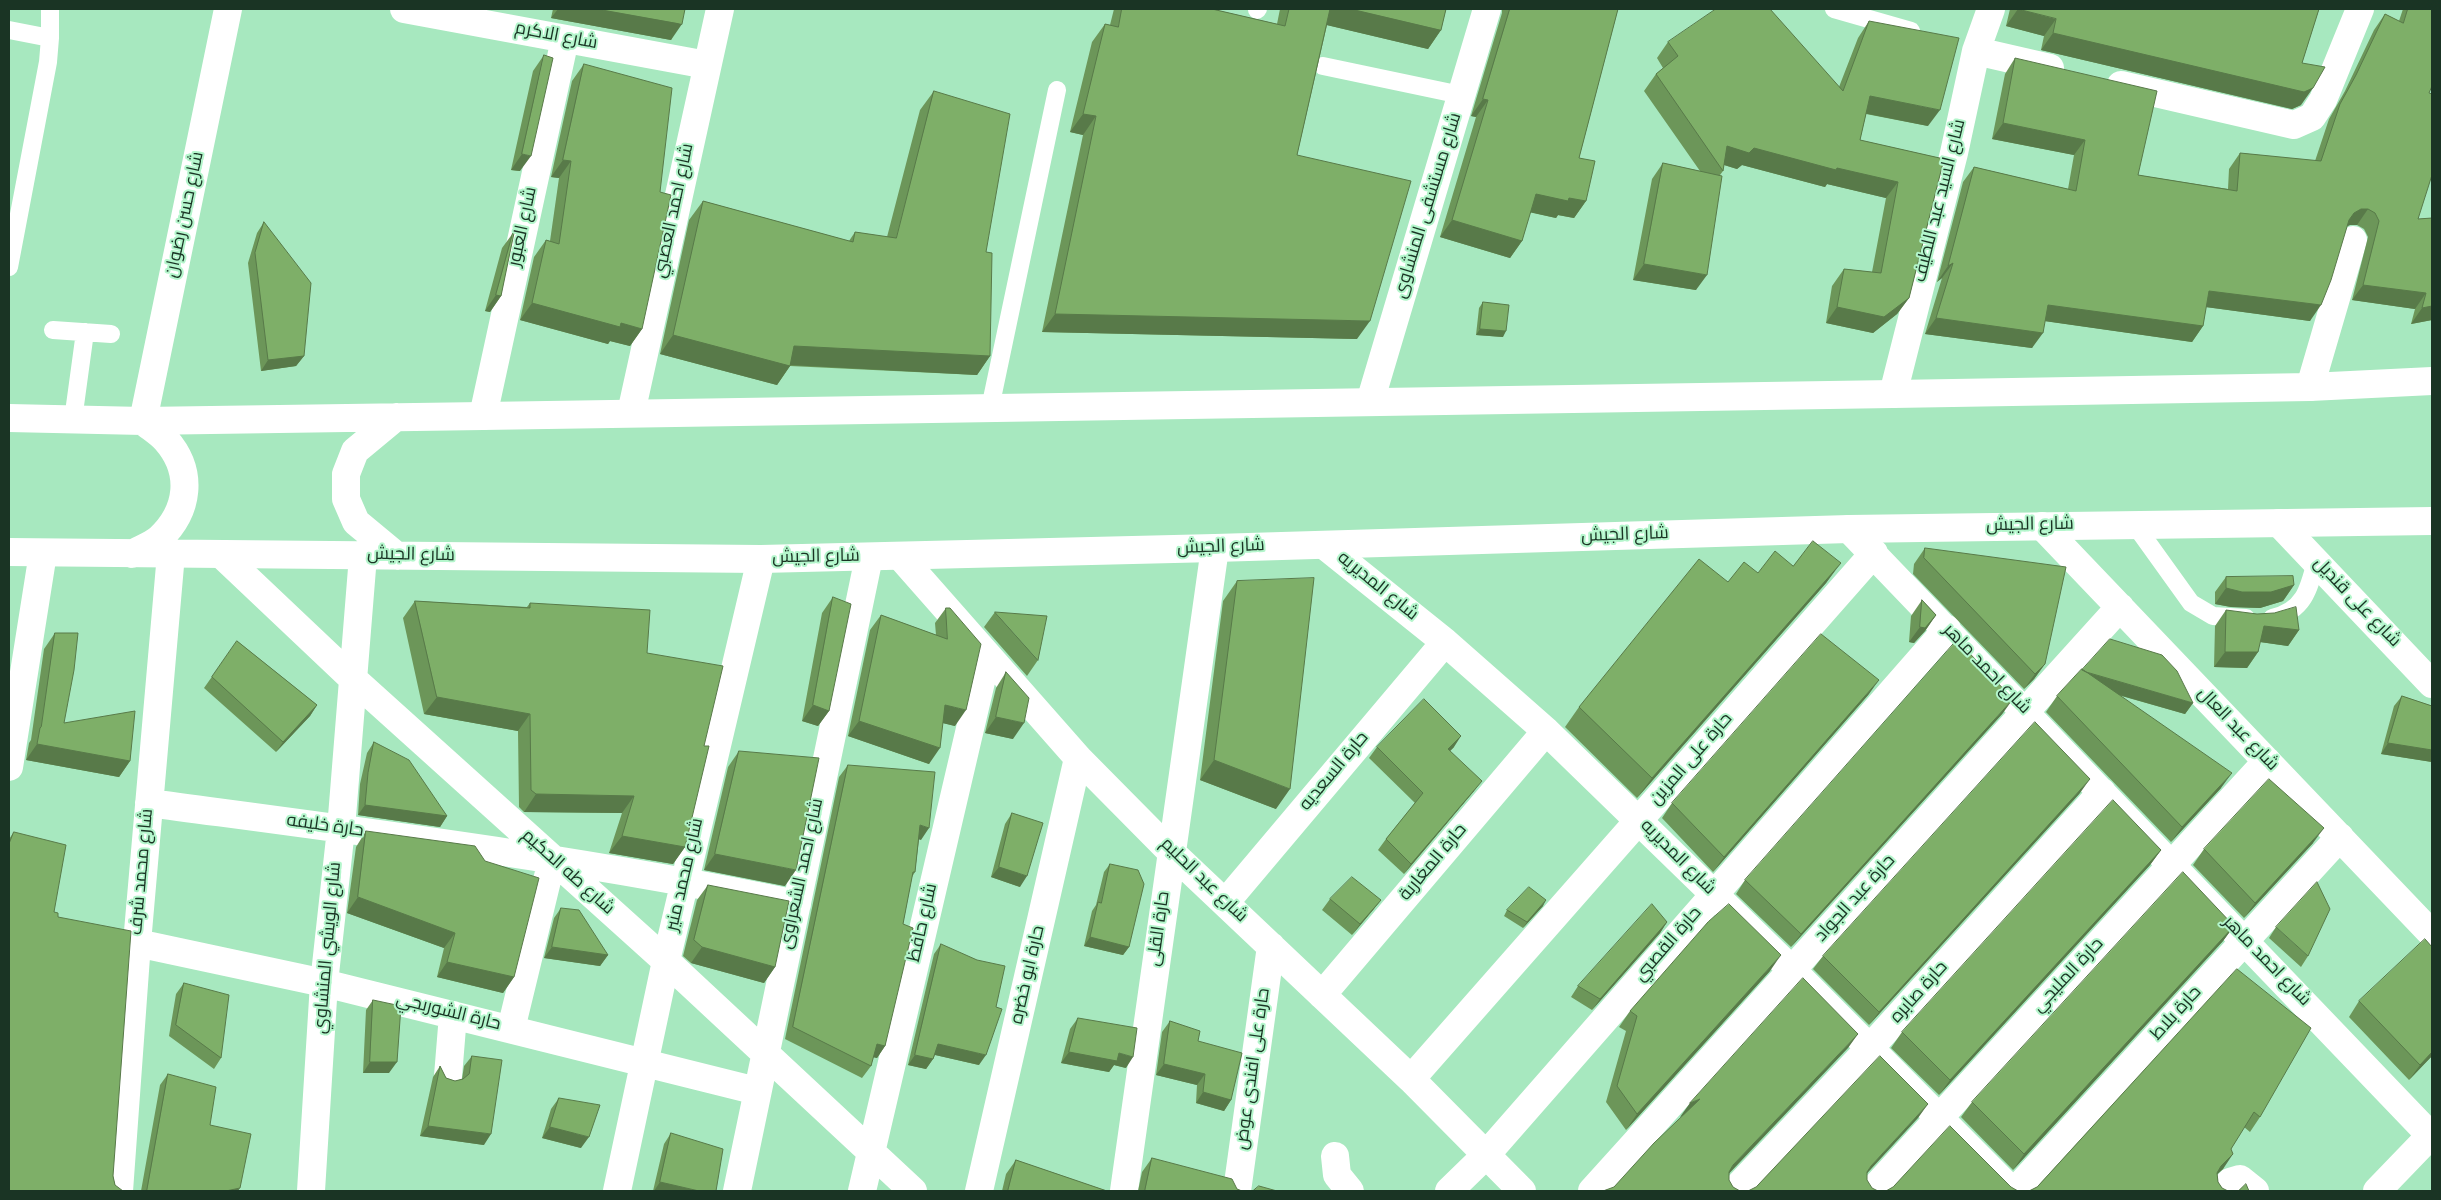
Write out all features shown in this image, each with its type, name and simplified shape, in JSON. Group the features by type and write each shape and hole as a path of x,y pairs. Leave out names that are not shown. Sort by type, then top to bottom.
{"street":[{"name":"شارع حسن رضوان","path":"143,420 228,9"},
{"name":"شارع الاكرم","path":"404,9 707,65"},
{"name":"شارع احمد العصبي","path":"631,414 720,9"},
{"name":"شارع مستشفى المنشاوى","path":"1370,402 1487,9"},
{"name":"شارع السيد عبد اللطيف","path":"1893,394 1954,153 1966,48 1991,9"},
{"path":"1966,48 2294,125 2312,117 2323,100 2360,9"},
{"name":"شارع العبور","path":"483,416 565,39"},
{"path":"2310,387 2353,240"},
{"path":"9,418 143,420 631,414 2310,387 2432,381"},
{"path":"396,417 355,451 346,474 346,498 356,522 397,556"},
{"path":"132,554 158,540 177,519 185,492 182,464 166,440 143,420"},
{"name":"شارع الجيش","path":"9,552 761,559 1324,545 1850,529 2432,521"},
{"name":"شارع على قنديل","path":"2279,523 2432,684"},
{"name":"شارع عبد العال","path":"2042,526 2340,837 2430,928"},
{"name":"شارع احمد ماهر","path":"1850,529 2245,939 2431,1136"},
{"name":"شارع المديريه","path":"1324,545 1445,642 1546,731 1792,970 2014,1191"},
{"name":"حارة القلى","path":"1124,1191 1215,548"},
{"path":"9,767 43,553"},
{"name":"حارة على المزين","path":"1411,1079 1874,553"},
{"name":"شارع محمد شرف","path":"119,1191 137,943 170,554"},
{"name":"شارع طه الحكيم","path":"221,554 352,678 666,961 913,1191"},
{"name":"شارع الويشي المنشاوي","path":"311,1191 324,983 341,829 363,556"},
{"name":"شارع عبد الحليم","path":"900,556 1078,758 1171,852 1411,1079 1485,1156 1522,1191"},
{"name":"شارع احمد الشعراوى","path":"737,1191 869,557"},
{"name":"شارع محمد منير","path":"616,1191 666,961 761,559"},
{"name":"حارة عبد الجواد","path":"1592,1191 2120,607"},
{"name":"حارة القصبي","path":"1449,1191 1485,1156 1946,629"},
{"name":"حارة السعديه","path":"1225,903 1445,642"},
{"name":"شارع حافظ","path":"862,1191 987,656"},
{"name":"حارة المغاربة","path":"1322,995 1546,731"},
{"name":"حارة ابو خضره","path":"979,1191 1078,758"},
{"name":"حارة المليجي","path":"1872,1191 2267,761"},
{"name":"حارة صابره","path":"1734,1191 1869,1048 2102,792"},
{"name":"حارة خليفه","path":"149,803 341,829 685,880 797,904"},
{"name":"حارة بلاط","path":"2014,1191 2340,837"},
{"path":"510,1029 552,860"},
{"name":"حارة الشوربجي","path":"137,943 324,983 757,1091"},
{"name":"حارة على افندى عوض","path":"1237,1191 1271,946"},
{"path":"448,1076 453,1015"},
{"path":"2377,1191 2431,1136"},
{"path":"1335,1156 1337,1175 1350,1191"},
{"path":"2226,1187 2240,1179 2255,1191"}],"lane":[{"path":"9,268 50,38 50,9"},
{"path":"1834,9 1928,37"},
{"path":"9,30 50,38"},
{"path":"1323,66 1462,96"},
{"path":"990,408 1057,90"},
{"path":"53,330 111,334"},
{"path":"73,420 85,332"},
{"path":"2135,525 2183,594 2200,610 2213,616 2273,618 2288,612 2300,602 2309,590 2316,561"}],"building":[{"path":"597,9 685,9 682,24"},
{"path":"1122,9 1212,9 1285,26 1289,9 1330,9 1297,155 1411,181 1370,321 1055,314 1096,116 1083,114 1105,24 1118,27"},
{"path":"1351,9 1446,9 1441,30"},
{"path":"1510,9 1618,9 1579,158 1595,161 1586,201 1569,198 1568,201 1536,194 1522,241 1452,220 1488,100 1483,99"},
{"path":"1716,9 1770,9 1843,91 1869,21 1959,38 1940,110 1870,96 1860,140 1944,159 1909,298 1884,317 1837,307 1844,269 1881,273 1898,182 1837,168 1836,170 1754,148 1749,153 1727,146 1723,171 1656,74 1678,56 1668,42"},
{"path":"2018,9 2319,9 2302,63 2325,67 2313,88 2304,92 2053,33 2056,19"},
{"path":"2408,9 2432,9 2432,86 2429,93 2432,94 2432,175 2418,219 2432,218 2432,306 2422,308 2426,293 2363,285 2379,221 2375,213 2368,209 2361,209 2354,213 2349,220 2331,280 2321,305 2209,291 2203,326 2048,305 2043,333 1936,318 1953,263 1948,266 1974,167 2076,191 2085,140 2003,123 2015,58 2157,91 2138,175 2237,191 2240,153 2321,161 2340,104 2385,14 2403,23"},
{"path":"544,55 553,58 531,156 522,154"},
{"path":"584,64 672,88 660,192 671,195 642,329 621,323 620,327 532,303 546,240 559,244 571,161 563,160"},
{"path":"934,91 1010,114 986,252 992,253 990,356 794,346 790,366 673,335 703,201 853,242 855,232 896,238"},
{"path":"1663,163 1722,176 1707,275 1644,264"},
{"path":"264,222 311,283 304,356 268,360 255,253"},
{"path":"513,233 501,296 496,295"},
{"path":"1483,302 1509,305 1506,331 1480,329"},
{"path":"1813,541 1841,563 1652,778 1579,707 1699,559 1728,582 1744,562 1758,573 1775,551 1793,566"},
{"path":"1925,548 2066,567 2045,664 2035,674 1924,558"},
{"path":"2293,576 2294,585 2271,592 2242,592 2226,588 2226,577"},
{"path":"1314,578 1290,789 1214,760 1237,581"},
{"path":"833,597 851,604 829,711 813,705"},
{"path":"1922,600 1936,615 1925,628 1920,627"},
{"path":"415,601 530,608 530,603 650,610 647,653 723,666 704,746 709,746 685,847 622,836 634,796 536,794 531,790 530,714 437,697"},
{"path":"2296,607 2299,630 2264,626 2258,652 2225,652 2226,610 2257,614 2274,613"},
{"path":"946,608 950,608 981,644 966,710 945,705 940,748 859,721 881,615 947,639"},
{"path":"995,612 1047,616 1038,660"},
{"path":"55,633 78,633 74,670 64,723 135,711 130,761 37,744"},
{"path":"1821,634 1879,680 1724,857 1672,803"},
{"path":"2110,639 2162,655 2177,671 2193,703 2082,670"},
{"path":"1957,640 2013,699 1801,934 1745,880"},
{"path":"237,641 317,705 283,742 212,677"},
{"path":"2082,669 2232,773 2182,827 2057,696"},
{"path":"1006,672 1029,698 1024,723 996,717"},
{"path":"2402,696 2432,706 2432,750 2388,743"},
{"path":"1424,699 1461,736 1448,749 1482,781 1411,864 1386,839 1423,793 1377,747"},
{"path":"2035,722 2090,779 1879,1012 1823,956"},
{"path":"374,742 409,760 447,816 365,805 368,773"},
{"path":"739,751 819,758 796,870 715,854"},
{"path":"848,765 935,772 929,828 920,825 915,872 913,872 903,924 913,928 885,1046 877,1044 871,1066 793,1027"},
{"path":"2269,779 2324,828 2255,903 2204,849"},
{"path":"2113,800 2161,850 1950,1080 1902,1032"},
{"path":"1012,813 1043,823 1027,876 999,867"},
{"path":"366,831 475,846 485,861 539,878 514,977 447,962 455,933 358,897"},
{"path":"14,832 66,845 54,912 58,913 58,917 131,931 113,1176 115,1185 123,1191 9,1191 9,844"},
{"path":"1110,864 1138,870 1144,884 1129,947 1090,937 1098,902 1101,903"},
{"path":"2183,872 2234,926 2024,1154 1972,1102"},
{"path":"1352,877 1381,900 1360,924 1330,899"},
{"path":"2317,882 2330,909 2308,956 2276,927"},
{"path":"708,885 789,901 775,967 702,947 694,940"},
{"path":"1529,887 1546,900 1527,922 1507,910"},
{"path":"1652,904 1667,922 1600,999 1578,986"},
{"path":"1729,904 1781,955 1637,1114 1617,1086 1637,1016 1630,1011 1708,922"},
{"path":"561,908 579,910 608,955 552,947"},
{"path":"2425,939 2432,947 2432,1052 2420,1065 2359,1001"},
{"path":"941,944 977,960 1005,966 996,1007 1002,1009 986,1055 938,1044 933,1059 915,1055"},
{"path":"2237,969 2311,1028 2260,1117 2254,1112 2231,1149 2233,1154 2217,1173 2218,1182 2222,1188 2228,1191 2029,1191 2037,1187"},
{"path":"1803,978 1858,1034 1733,1165 1729,1172 1729,1180 1733,1187 1740,1191 1603,1191 1614,1187 1654,1143 1700,1099 1690,1103"},
{"path":"184,983 229,995 221,1058 176,1025"},
{"path":"373,1000 401,1006 397,1062 370,1062"},
{"path":"1078,1018 1137,1028 1133,1057 1119,1053 1117,1061 1069,1052"},
{"path":"1170,1021 1200,1031 1198,1041 1242,1053 1231,1100 1203,1092 1205,1074 1164,1064"},
{"path":"472,1056 502,1060 491,1134 428,1126 440,1066 446,1078 455,1081 463,1079 469,1074"},
{"path":"1880,1056 1928,1104 1867,1172 1867,1180 1872,1188 1878,1191 1748,1191 1756,1187"},
{"path":"168,1074 216,1087 210,1125 251,1134 240,1188 226,1191 147,1191"},
{"path":"559,1098 600,1105 589,1137 550,1127"},
{"path":"1950,1126 2011,1187 2018,1191 1886,1191 1893,1187"},
{"path":"671,1133 723,1149 716,1191 699,1191 660,1182"},
{"path":"1152,1158 1232,1179 1237,1189 1242,1191 1145,1191"},
{"path":"1016,1160 1107,1191 1008,1191"},
{"path":"2246,1184 2249,1191 2238,1191"},
{"path":"1259,1186 1277,1191 1253,1191"}]}
